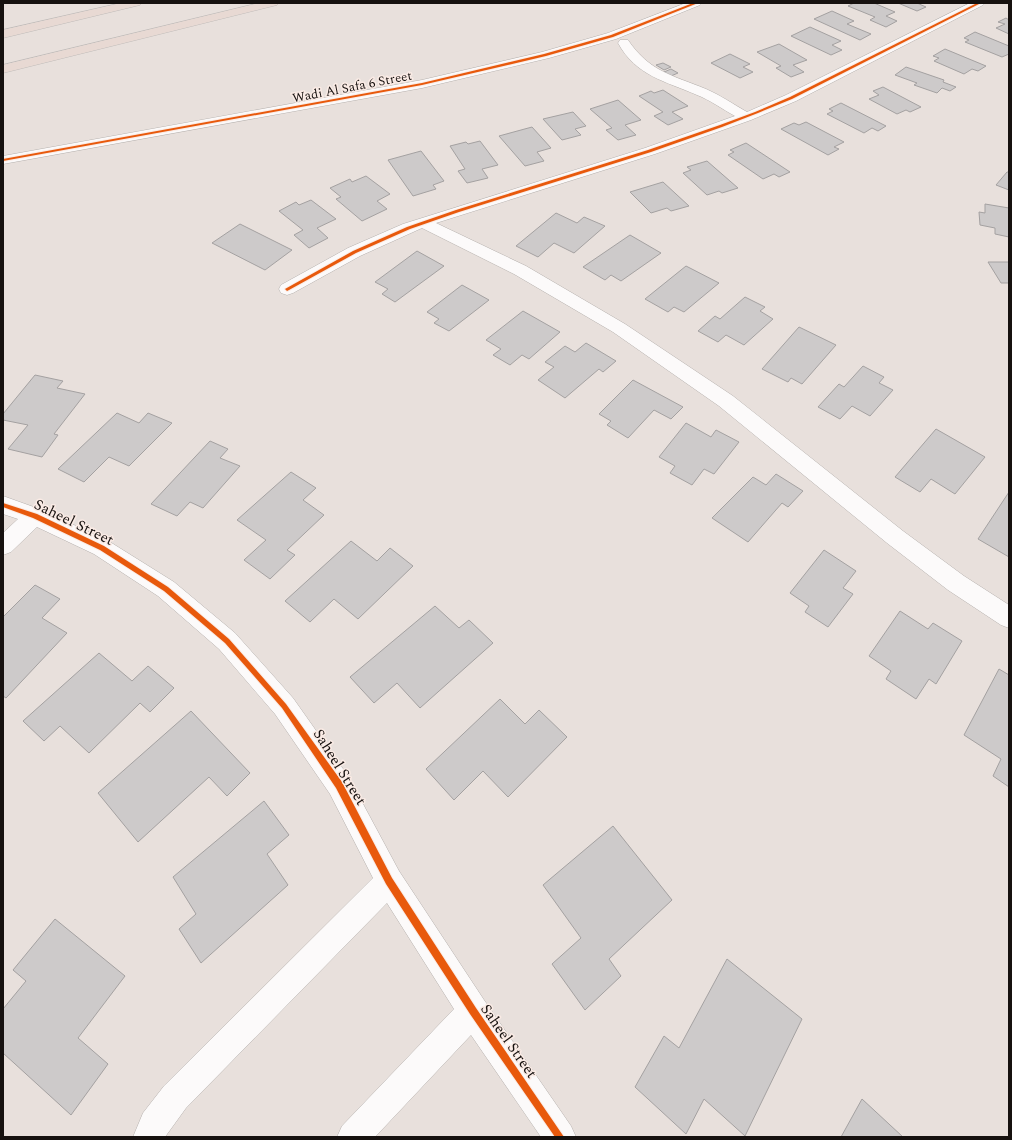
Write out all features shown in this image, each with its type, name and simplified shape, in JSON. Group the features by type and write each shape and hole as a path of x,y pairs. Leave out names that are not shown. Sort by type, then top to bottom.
{"highway":[{"path":"3,34 136,3"},
{"path":"3,69 273,3"}],"street":[{"name":"Wadi Al Safa 6 Street","path":"3,160 422,84 545,55 612,36 696,3"},
{"path":"287,289 378,240 459,211 702,133 746,117 791,98 979,3"},
{"path":"612,36 643,54 646,68 671,81 702,92 746,117"},
{"path":"671,81 684,74 702,92"},
{"path":"424,224 520,270 619,328 726,400 895,537 956,583 1009,618"},
{"name":"Saheel Street","path":"3,505 35,516 102,548 159,585 227,641 284,706 339,785 389,881 473,1011 560,1137"},
{"path":"3,546 35,516"},
{"path":"149,1137 154,1124 175,1097 389,881"},
{"path":"353,1137 473,1011"}],"building":[{"path":"854,3 874,3 895,12 886,16 897,21 886,27 870,20 875,17 848,6"},
{"path":"898,3 917,3 926,7 917,11"},
{"path":"832,11 854,21 847,24 871,34 860,40 814,19"},
{"path":"1006,18 1009,20 1009,34 996,28 1005,24 998,22"},
{"path":"810,27 841,41 832,45 842,50 831,55 791,36"},
{"path":"975,32 1009,46 1009,54 1002,57 965,42 969,40 964,38"},
{"path":"779,44 807,60 793,65 804,72 791,77 776,68 781,66 757,52"},
{"path":"945,49 986,66 978,71 972,69 964,74 934,61 939,58 933,56"},
{"path":"730,54 750,64 743,67 753,72 740,78 711,63"},
{"path":"663,63 671,67 664,70 656,65"},
{"path":"906,67 944,80 943,82 956,87 950,91 942,88 937,93 914,85 917,83 895,75"},
{"path":"671,69 678,73 671,76 664,72"},
{"path":"883,87 921,107 910,112 906,110 897,114 869,99 879,95 873,91"},
{"path":"663,90 688,106 672,112 683,119 668,125 654,116 663,112 639,96 651,91 654,93"},
{"path":"618,100 641,120 625,125 636,135 618,140 606,130 612,128 590,109"},
{"path":"841,103 886,126 878,131 872,128 864,133 827,114 833,111 829,109"},
{"path":"573,112 586,126 575,129 581,135 562,140 543,119"},
{"path":"806,122 844,142 834,147 839,149 828,155 781,129 794,123 799,125"},
{"path":"532,127 551,148 537,152 544,161 525,166 499,136"},
{"path":"480,141 498,165 482,169 488,178 467,183 458,171 465,169 450,146 466,142 468,144"},
{"path":"746,143 790,172 779,177 774,174 763,179 728,155 734,152 730,150"},
{"path":"421,151 444,181 433,185 436,189 413,196 388,160"},
{"path":"707,161 738,188 722,193 719,191 707,195 683,173 691,170 687,167"},
{"path":"1007,172 1009,172 1009,190 996,185"},
{"path":"366,176 390,194 377,201 387,209 362,221 336,199 341,197 330,188 350,179 352,182"},
{"path":"663,182 689,206 671,211 667,208 651,213 630,192"},
{"path":"311,200 336,219 317,228 328,238 309,248 294,235 303,230 279,211 296,202 299,205"},
{"path":"985,204 1009,208 1009,237 995,234 995,228 980,225 979,212 985,213"},
{"path":"556,213 577,223 584,217 605,226 574,253 554,243 538,257 516,246"},
{"path":"240,224 292,250 265,270 212,243"},
{"path":"630,235 661,253 621,281 611,275 605,280 583,267"},
{"path":"417,251 444,266 395,302 382,294 388,289 375,282"},
{"path":"988,262 1009,262 1009,283 1001,283"},
{"path":"686,266 719,283 684,312 674,307 668,312 645,299"},
{"path":"462,285 489,300 449,331 434,323 439,319 427,312"},
{"path":"745,297 765,307 760,311 773,319 744,345 726,335 718,342 698,331 715,316 720,319"},
{"path":"523,311 560,332 529,359 522,355 510,365 493,355 501,349 486,340"},
{"path":"799,327 836,345 802,384 791,378 788,382 762,369"},
{"path":"586,343 616,361 603,372 599,369 565,398 538,380 554,367 545,362 565,346 575,352"},
{"path":"863,366 884,377 879,383 893,390 870,416 852,406 840,419 818,407 839,384 844,387"},
{"path":"35,375 63,381 57,388 85,394 54,434 58,435 42,457 8,449 28,425 3,420 3,414"},
{"path":"633,380 683,407 671,419 654,410 628,438 607,425 611,421 599,414"},
{"path":"117,413 139,423 148,413 172,423 129,466 109,457 84,482 58,469"},
{"path":"686,423 711,437 716,430 739,442 714,474 704,469 692,485 670,473 675,466 659,457"},
{"path":"936,429 985,457 955,494 931,479 920,492 895,477"},
{"path":"210,441 228,449 220,458 240,466 203,508 190,502 177,516 151,504"},
{"path":"291,472 316,488 303,500 324,515 287,550 295,555 270,579 244,560 266,540 237,520"},
{"path":"776,474 803,491 788,507 782,503 748,542 712,518 753,477 766,485"},
{"path":"1009,492 1009,557 978,539"},
{"path":"351,541 377,561 390,548 413,566 358,619 334,599 310,622 285,601"},
{"path":"824,550 856,571 843,588 853,594 828,627 805,612 809,606 790,593"},
{"path":"35,585 60,599 42,618 67,633 6,698 3,696 3,617"},
{"path":"435,606 459,628 469,620 493,643 420,708 397,683 374,703 350,677"},
{"path":"900,611 928,629 933,623 962,641 936,684 929,679 916,699 886,679 891,671 869,656"},
{"path":"99,653 132,681 148,666 174,688 150,712 140,703 89,753 60,726 44,741 23,721"},
{"path":"999,669 1009,675 1009,787 993,776 1001,759 964,735"},
{"path":"500,699 525,724 539,710 567,737 508,797 483,771 454,800 426,769"},
{"path":"191,711 250,773 227,796 209,777 138,842 98,793"},
{"path":"264,801 289,835 267,854 288,885 201,963 179,929 196,914 173,877"},
{"path":"613,826 672,900 609,959 621,976 585,1010 552,964 581,938 543,885"},
{"path":"55,919 125,976 78,1038 108,1064 71,1115 3,1053 3,1009 26,981 13,970"},
{"path":"727,959 802,1019 745,1136 704,1099 686,1134 635,1087 664,1036 679,1048"},
{"path":"862,1099 903,1137 841,1137"}],"cycle path":[{"path":"3,160 422,84 545,55 612,36 696,3"},
{"path":"287,289 354,252 408,228 457,211 650,151 756,113 791,98 979,3"},
{"path":"3,505 35,516 102,548 166,589 227,641 284,706 339,785 389,881 473,1011 560,1137"}]}
